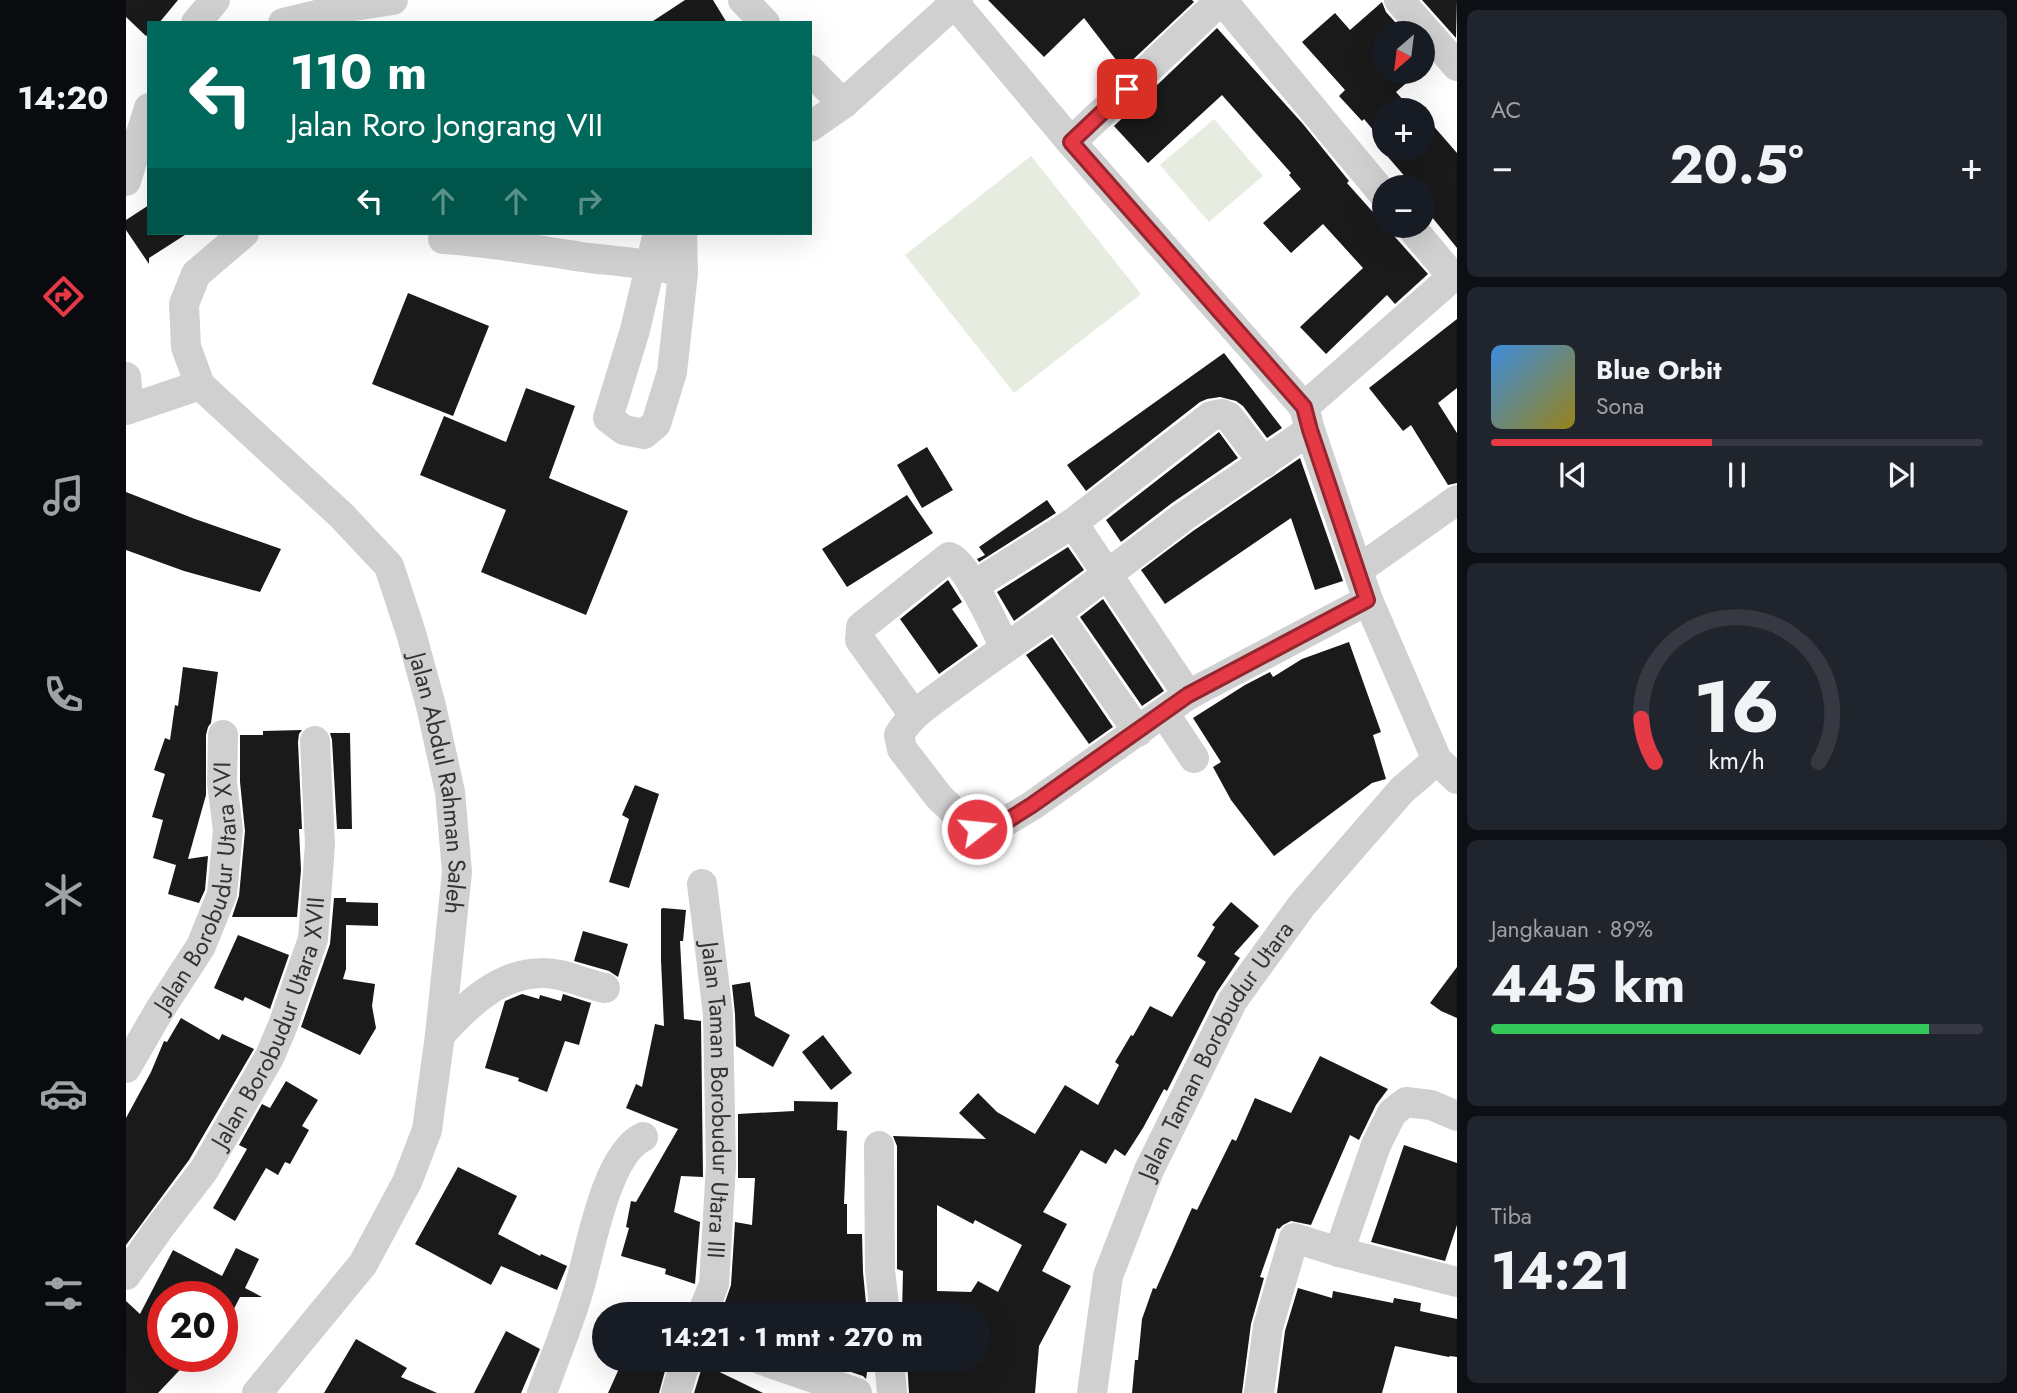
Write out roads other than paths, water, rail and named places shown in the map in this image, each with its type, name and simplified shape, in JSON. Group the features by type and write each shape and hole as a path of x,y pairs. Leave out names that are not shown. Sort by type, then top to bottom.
{"street":[{"path":"198,21 215,0"},
{"path":"222,0 226,21"},
{"path":"291,21 393,0"},
{"path":"743,0 763,21"},
{"path":"1071,142 1222,0 1372,181"},
{"path":"1399,0 1457,66"},
{"path":"812,126 843,104 955,1 1307,419 1367,600 1447,769"},
{"path":"812,72 843,104"},
{"path":"126,181 147,114"},
{"name":"Jalan Abdul Rahman Saleh","path":"242,235 196,274 184,304 186,347 200,385 341,515 389,566 431,706 450,792 457,872 427,1130 407,1182 363,1264 257,1393"},
{"path":"657,235 635,330 608,418 624,430 644,433 656,424 672,372 683,273 682,235"},
{"path":"1367,600 1188,695 1032,805 988,830 977,829 963,820 939,797 902,748 899,735 914,715 1109,575 1183,517 1264,463 1455,275 1421,238"},
{"path":"443,239 482,241 650,264 683,273"},
{"path":"126,377 127,409 200,385"},
{"path":"973,586 1073,523 1211,416 1222,414 1229,417 1264,463"},
{"path":"1358,570 1457,500"},
{"path":"1073,523 1188,695"},
{"path":"914,715 860,640 861,627 948,556 956,559 973,586 1005,648"},
{"path":"1056,613 1138,732"},
{"path":"1164,713 1194,758"},
{"name":"Jalan Borobudur Utara XVI","path":"126,1068 201,946 222,894 228,830 222,783 222,736"},
{"name":"Jalan Borobudur Utara XVII","path":"126,1275 159,1227 204,1170 270,1056 283,1025 313,939 320,844 315,740"},
{"name":"Jalan Taman Borobudur Utara","path":"1092,1393 1108,1276 1149,1170 1233,1000 1302,905 1402,790 1447,769"},
{"name":"Jalan Taman Borobudur Utara III","path":"702,884 718,1014 721,1165 714,1284 707,1302"},
{"path":"440,1035 478,996 510,979 541,973 605,988"},
{"path":"1339,1252 1376,1145 1392,1113 1406,1102 1431,1105 1457,1116"},
{"path":"542,1393 578,1293 603,1197 629,1148 643,1137"},
{"path":"879,1146 880,1270 884,1302"},
{"path":"1259,1393 1268,1327 1294,1238 1457,1282"},
{"path":"676,1393 682,1372"},
{"path":"789,1372 823,1387 857,1393"},
{"path":"890,1372 892,1393"}]}
